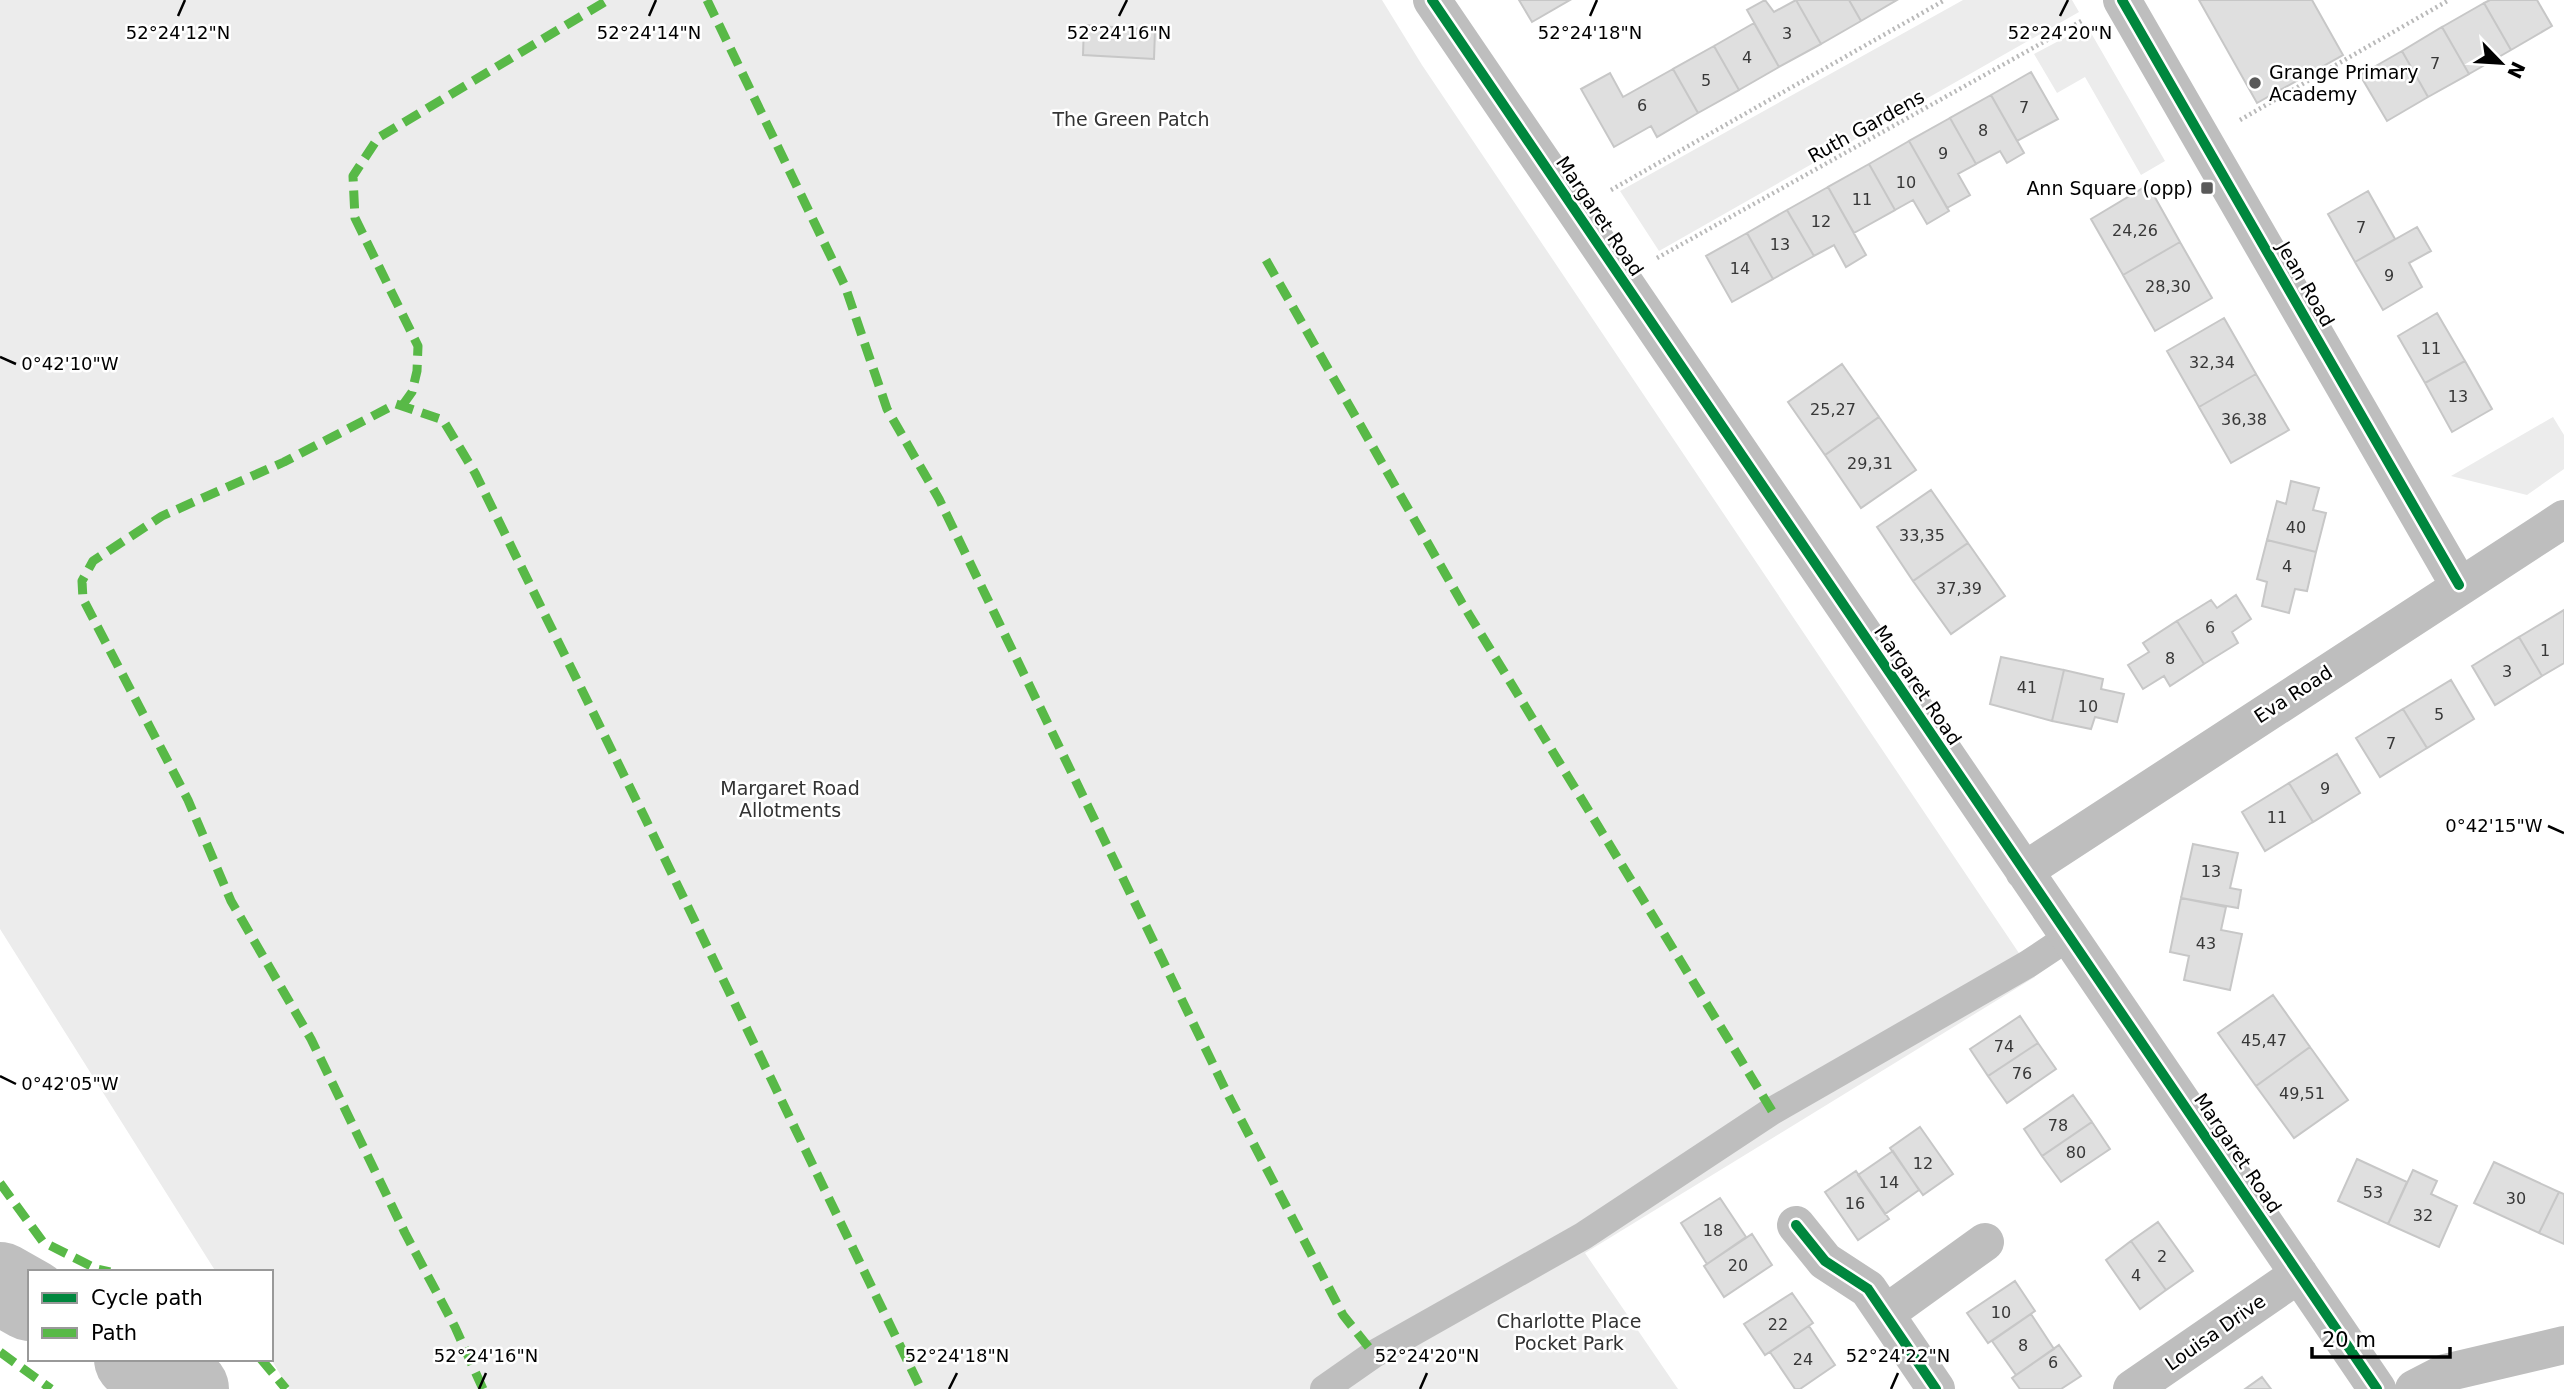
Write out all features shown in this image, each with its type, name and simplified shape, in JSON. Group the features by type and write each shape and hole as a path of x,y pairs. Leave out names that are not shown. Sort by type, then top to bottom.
{"street":[{"name":"Margaret Road","path":"1432,0 2377,1389"},
{"name":"Jean Road","path":"2106,8 2459,586"},
{"name":"Eva Road","path":"2024,871 2564,519"},
{"path":"1796,1225 1825,1261 1868,1289 1936,1389"},
{"path":"1885,1314 1985,1242"},
{"name":"Louisa Drive","path":"2132,1389 2299,1274"},
{"path":"2414,1389 2445,1373 2564,1345"}],"lane":[{"path":"1324,1389 1374,1354 1583,1236 1772,1111 2028,964 2070,936"}],"path":[{"path":"1608,192 1945,0"},
{"path":"2234,123 2449,0"}],"green space":[{"name":"Margaret Road Allotments","path":"0,0 1382,0 1422,65 2035,977 1585,1253 1678,1389 289,1389 272,1361 273,1270 215,1270 0,929"},
{"path":"1963,0 2072,0 2079,12 1659,251 1620,191"},
{"path":"2087,26 2165,161 2141,175 2085,77 2057,93 2034,54"},
{"path":"2553,417 2564,435 2564,469 2527,495 2451,476"}],"building":[{"path":"1519,0 1570,0 1532,22"},
{"path":"1765,0 1774,12 1796,0 1821,44 1779,67 1747,10"},
{"path":"1796,0 1849,0 1861,21 1821,44"},
{"path":"1849,0 1897,0 1861,21"},
{"path":"2199,0 2312,0 2343,55 2257,103"},
{"path":"2490,0 2537,0 2552,26 2511,50 2484,3"},
{"path":"2484,3 2511,50 2469,74 2442,27"},
{"path":"1754,23 1779,67 1739,90 1714,46"},
{"path":"1084,25 1155,30 1154,59 1083,55"},
{"path":"2442,27 2469,74 2428,97 2402,51"},
{"path":"1714,46 1739,90 1698,113 1673,69"},
{"path":"2402,51 2428,97 2387,121 2360,75"},
{"path":"1673,69 1698,113 1657,137 1651,126 1614,147 1581,89 1610,73 1623,97"},
{"path":"2031,72 2058,119 2017,141 1991,95"},
{"path":"1991,95 2024,153 2007,163 2000,151 1976,164 1950,118"},
{"path":"1950,118 1976,164 1958,174 1970,195 1947,208 1909,141"},
{"path":"1909,141 1949,211 1927,224 1913,200 1895,210 1869,164"},
{"path":"1869,164 1895,210 1854,233 1828,187"},
{"path":"2148,185 2180,242 2123,275 2091,219"},
{"path":"1828,187 1866,255 1846,267 1834,245 1814,256 1787,210"},
{"path":"2368,191 2395,239 2355,262 2328,214"},
{"path":"1787,210 1814,256 1773,279 1747,233"},
{"path":"2417,227 2431,251 2409,263 2422,287 2383,310 2355,262"},
{"path":"1747,233 1773,279 1732,302 1706,256"},
{"path":"2180,242 2212,298 2155,331 2123,275"},
{"path":"2437,313 2465,361 2425,383 2398,336"},
{"path":"2224,318 2256,374 2199,407 2167,351"},
{"path":"2465,361 2492,409 2452,432 2425,383"},
{"path":"1842,364 1879,417 1825,455 1788,402"},
{"path":"2256,374 2289,430 2231,463 2199,407"},
{"path":"1879,417 1916,470 1861,508 1825,455"},
{"path":"2291,481 2319,488 2313,510 2326,513 2316,552 2267,540 2277,501 2286,504"},
{"path":"1931,490 1968,543 1913,581 1877,527"},
{"path":"2267,540 2316,552 2307,591 2295,589 2289,613 2262,606 2267,582 2257,579"},
{"path":"1968,543 2005,596 1951,634 1913,581"},
{"path":"2236,595 2251,619 2232,632 2238,643 2204,664 2177,621 2211,600 2217,608"},
{"path":"2564,610 2564,663 2542,676 2519,637"},
{"path":"2177,621 2204,664 2170,686 2164,676 2143,689 2128,665 2149,652 2143,643"},
{"path":"2519,637 2542,676 2495,705 2472,666"},
{"path":"2001,657 2064,670 2052,721 1990,704"},
{"path":"2064,670 2103,679 2101,689 2124,694 2117,722 2095,717 2091,729 2052,721"},
{"path":"2451,680 2474,719 2427,748 2403,709"},
{"path":"2403,709 2427,748 2380,777 2356,738"},
{"path":"2337,754 2360,793 2313,822 2289,783"},
{"path":"2289,783 2313,822 2265,851 2242,812"},
{"path":"2193,844 2238,853 2230,888 2241,890 2238,908 2181,898"},
{"path":"2181,898 2226,907 2221,930 2242,934 2230,990 2184,980 2189,956 2170,952"},
{"path":"2273,995 2310,1047 2256,1086 2218,1033"},
{"path":"2020,1016 2038,1043 1988,1076 1970,1049"},
{"path":"2038,1043 2056,1069 2007,1103 1988,1076"},
{"path":"2310,1047 2348,1100 2294,1138 2256,1086"},
{"path":"2073,1095 2092,1122 2042,1156 2024,1129"},
{"path":"2092,1122 2110,1149 2061,1182 2042,1156"},
{"path":"1920,1127 1953,1174 1923,1195 1890,1148"},
{"path":"1893,1151 1919,1190 1885,1214 1858,1175"},
{"path":"2357,1159 2407,1182 2388,1224 2338,1201"},
{"path":"2494,1162 2559,1192 2539,1233 2474,1203"},
{"path":"2413,1170 2437,1181 2431,1194 2457,1206 2439,1247 2388,1224"},
{"path":"1856,1171 1889,1219 1858,1240 1825,1192"},
{"path":"2559,1192 2564,1194 2564,1244 2539,1233"},
{"path":"1720,1198 1746,1237 1707,1264 1681,1223"},
{"path":"2158,1222 2193,1271 2166,1290 2131,1241"},
{"path":"1752,1234 1772,1265 1724,1297 1704,1266"},
{"path":"2131,1241 2166,1290 2140,1309 2106,1260"},
{"path":"2015,1281 2035,1311 1988,1343 1967,1313"},
{"path":"1792,1293 1813,1323 1765,1355 1744,1324"},
{"path":"2031,1314 2054,1349 2016,1375 1992,1341"},
{"path":"1809,1326 1835,1365 1800,1389 1795,1389 1770,1352"},
{"path":"2059,1345 2081,1376 2061,1389 2020,1389 2012,1378"},
{"path":"2262,1377 2271,1389 2245,1389"}],"waterway":[{"path":"0,1283 28,1299"},
{"path":"139,1361 188,1389"}],"marked path":[{"path":"402,406 412,392 417,371 418,346 355,218 353,176 378,138 608,0"},
{"path":"707,0 845,286 887,409 939,499 1227,1093 1343,1315 1374,1354"},
{"path":"1266,260 1462,603 1772,1111"},
{"path":"483,1389 455,1327 405,1233 311,1039 231,901 188,800 83,599 82,581 93,561 162,516 284,462 396,404 443,420 475,473 921,1389"},
{"path":"0,1183 43,1242 101,1270"},
{"path":"0,1352 51,1389"},
{"path":"263,1361 286,1389"}],"cycle path":[{"path":"1432,0 2377,1389"},
{"path":"2122,0 2459,585"},
{"path":"1796,1225 1825,1261 1868,1289 1936,1389"}],"place":[{"name":"Grange Primary Academy","path":"2255,83"},
{"name":"Ann Square (opp)","path":"2207,188"}],"park label":[{"name":"The Green Patch","path":"1131,119"},
{"name":"Charlotte Place Pocket Park","path":"1569,1332"}]}
